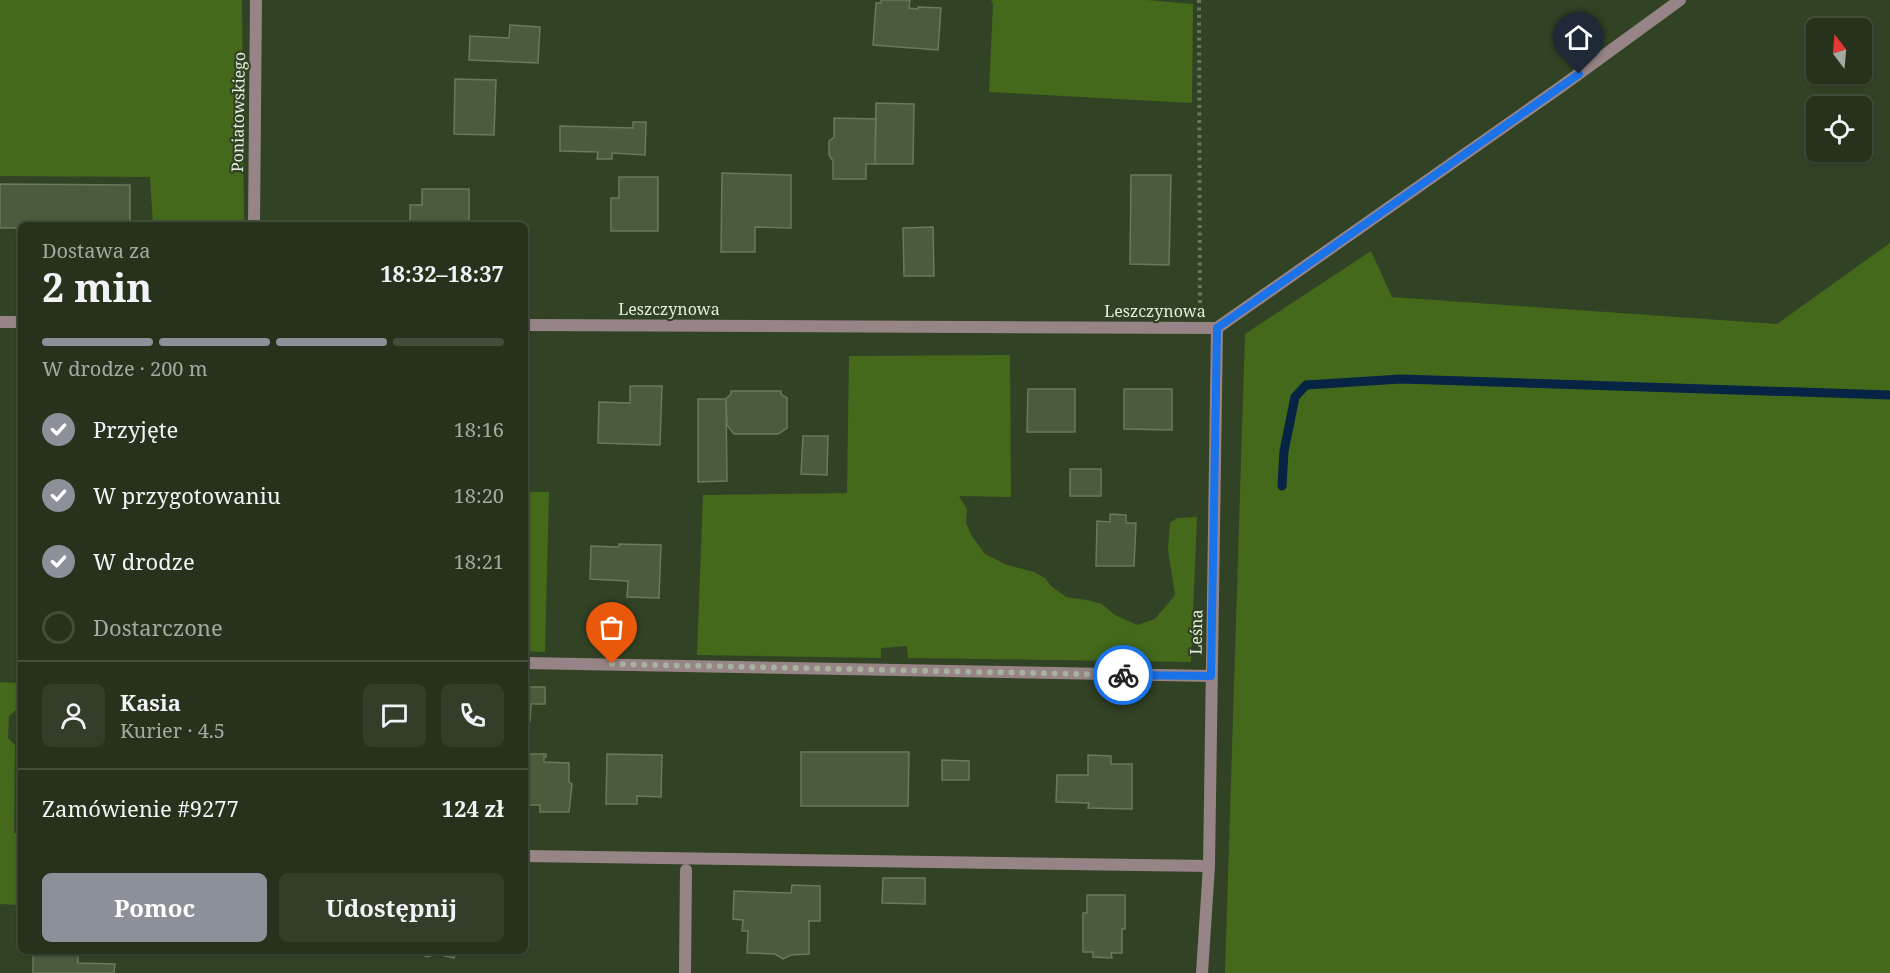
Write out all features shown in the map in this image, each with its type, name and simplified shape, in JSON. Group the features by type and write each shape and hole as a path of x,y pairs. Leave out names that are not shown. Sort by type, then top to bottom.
{"street":[{"name":"Poniatowskiego","path":"254,222 256,0"},
{"name":"Leszczynowa","path":"528,325 1217,328 1562,86 1680,0"},
{"path":"0,322 18,322"},
{"name":"Leśna","path":"1202,973 1209,866 1217,328"},
{"path":"528,663 1211,676"},
{"path":"528,856 1209,866"},
{"path":"685,973 686,870"}],"path":[{"path":"1199,0 1200,328"}],"green space":[{"path":"0,0 242,0 244,222 153,222 150,177 0,176"},
{"path":"991,0 1147,0 1193,4 1192,103 989,92 993,4"},
{"path":"1890,243 1890,973 1225,973 1245,334 1371,251 1392,297 1777,324"},
{"path":"1010,355 1011,497 959,496 967,509 966,523 972,536 985,554 1007,565 1034,572 1045,578 1051,586 1066,597 1102,604 1115,615 1137,625 1155,619 1175,595 1168,550 1170,523 1177,518 1197,517 1191,662 908,658 907,646 881,648 881,658 697,655 703,495 847,493 849,356"},
{"path":"528,492 549,492 545,652 528,651"},
{"path":"0,682 16,683 16,710 9,716 8,738 15,745 14,833 18,833 18,905 0,904"}],"building":[{"path":"881,0 910,0 909,8 941,8 938,50 873,45 876,3 881,3"},
{"path":"510,25 540,27 538,63 469,60 470,36 509,38"},
{"path":"455,79 496,80 494,135 454,134"},
{"path":"876,103 914,104 913,164 875,164"},
{"path":"834,118 876,119 875,164 866,164 866,179 833,179 833,161 829,155 829,141 834,137"},
{"path":"633,122 646,122 645,155 612,153 612,159 597,159 598,152 560,151 560,126 633,128"},
{"path":"722,173 791,175 791,228 755,227 755,252 721,252"},
{"path":"1131,175 1171,175 1169,265 1130,264"},
{"path":"619,177 658,177 658,231 611,231 611,198 619,198"},
{"path":"0,184 130,185 130,222 18,222 18,228 0,228"},
{"path":"422,189 469,189 469,222 410,222 410,205 422,205"},
{"path":"933,227 934,276 904,276 903,228"},
{"path":"630,386 662,386 660,445 598,443 599,402 630,403"},
{"path":"1028,389 1075,389 1075,432 1027,432"},
{"path":"1124,389 1172,389 1172,430 1124,429"},
{"path":"731,391 781,391 781,394 787,398 787,428 778,434 734,434 727,425 726,399"},
{"path":"698,399 726,399 727,481 698,482"},
{"path":"803,436 828,436 827,475 801,474"},
{"path":"1070,469 1101,469 1101,496 1070,496"},
{"path":"1110,514 1126,515 1126,523 1136,523 1134,566 1096,566 1097,521 1110,522"},
{"path":"619,544 661,545 659,598 627,597 628,581 590,579 591,546 619,547"},
{"path":"528,687 545,687 545,704 531,704 530,722"},
{"path":"801,752 909,752 908,806 801,806"},
{"path":"528,754 546,754 544,762 569,763 569,782 572,784 569,812 540,812 540,805 528,805"},
{"path":"607,754 662,755 661,797 637,796 637,804 606,804"},
{"path":"1088,755 1111,756 1111,764 1132,764 1132,809 1088,808 1089,803 1056,802 1057,775 1088,775"},
{"path":"942,760 969,761 969,780 942,780"},
{"path":"883,878 925,878 925,904 882,903"},
{"path":"792,885 820,886 820,921 809,921 809,954 791,955 783,959 775,954 747,953 748,931 742,931 743,920 733,919 734,891 791,893"},
{"path":"1087,895 1125,895 1122,953 1111,953 1112,958 1093,957 1093,952 1083,952 1083,913 1087,913"},
{"path":"33,954 78,954 78,963 115,964 114,973 33,973"},
{"path":"420,954 436,954 427,957"},
{"path":"436,954 455,954 454,958"}],"waterway":[{"path":"1282,486 1284,451 1295,397 1306,385 1401,379 1890,395"}],"way so far":[{"path":"612,664 1123,675"}],"route":[{"path":"1123,675 1211,676 1217,328 1579,74"}]}
